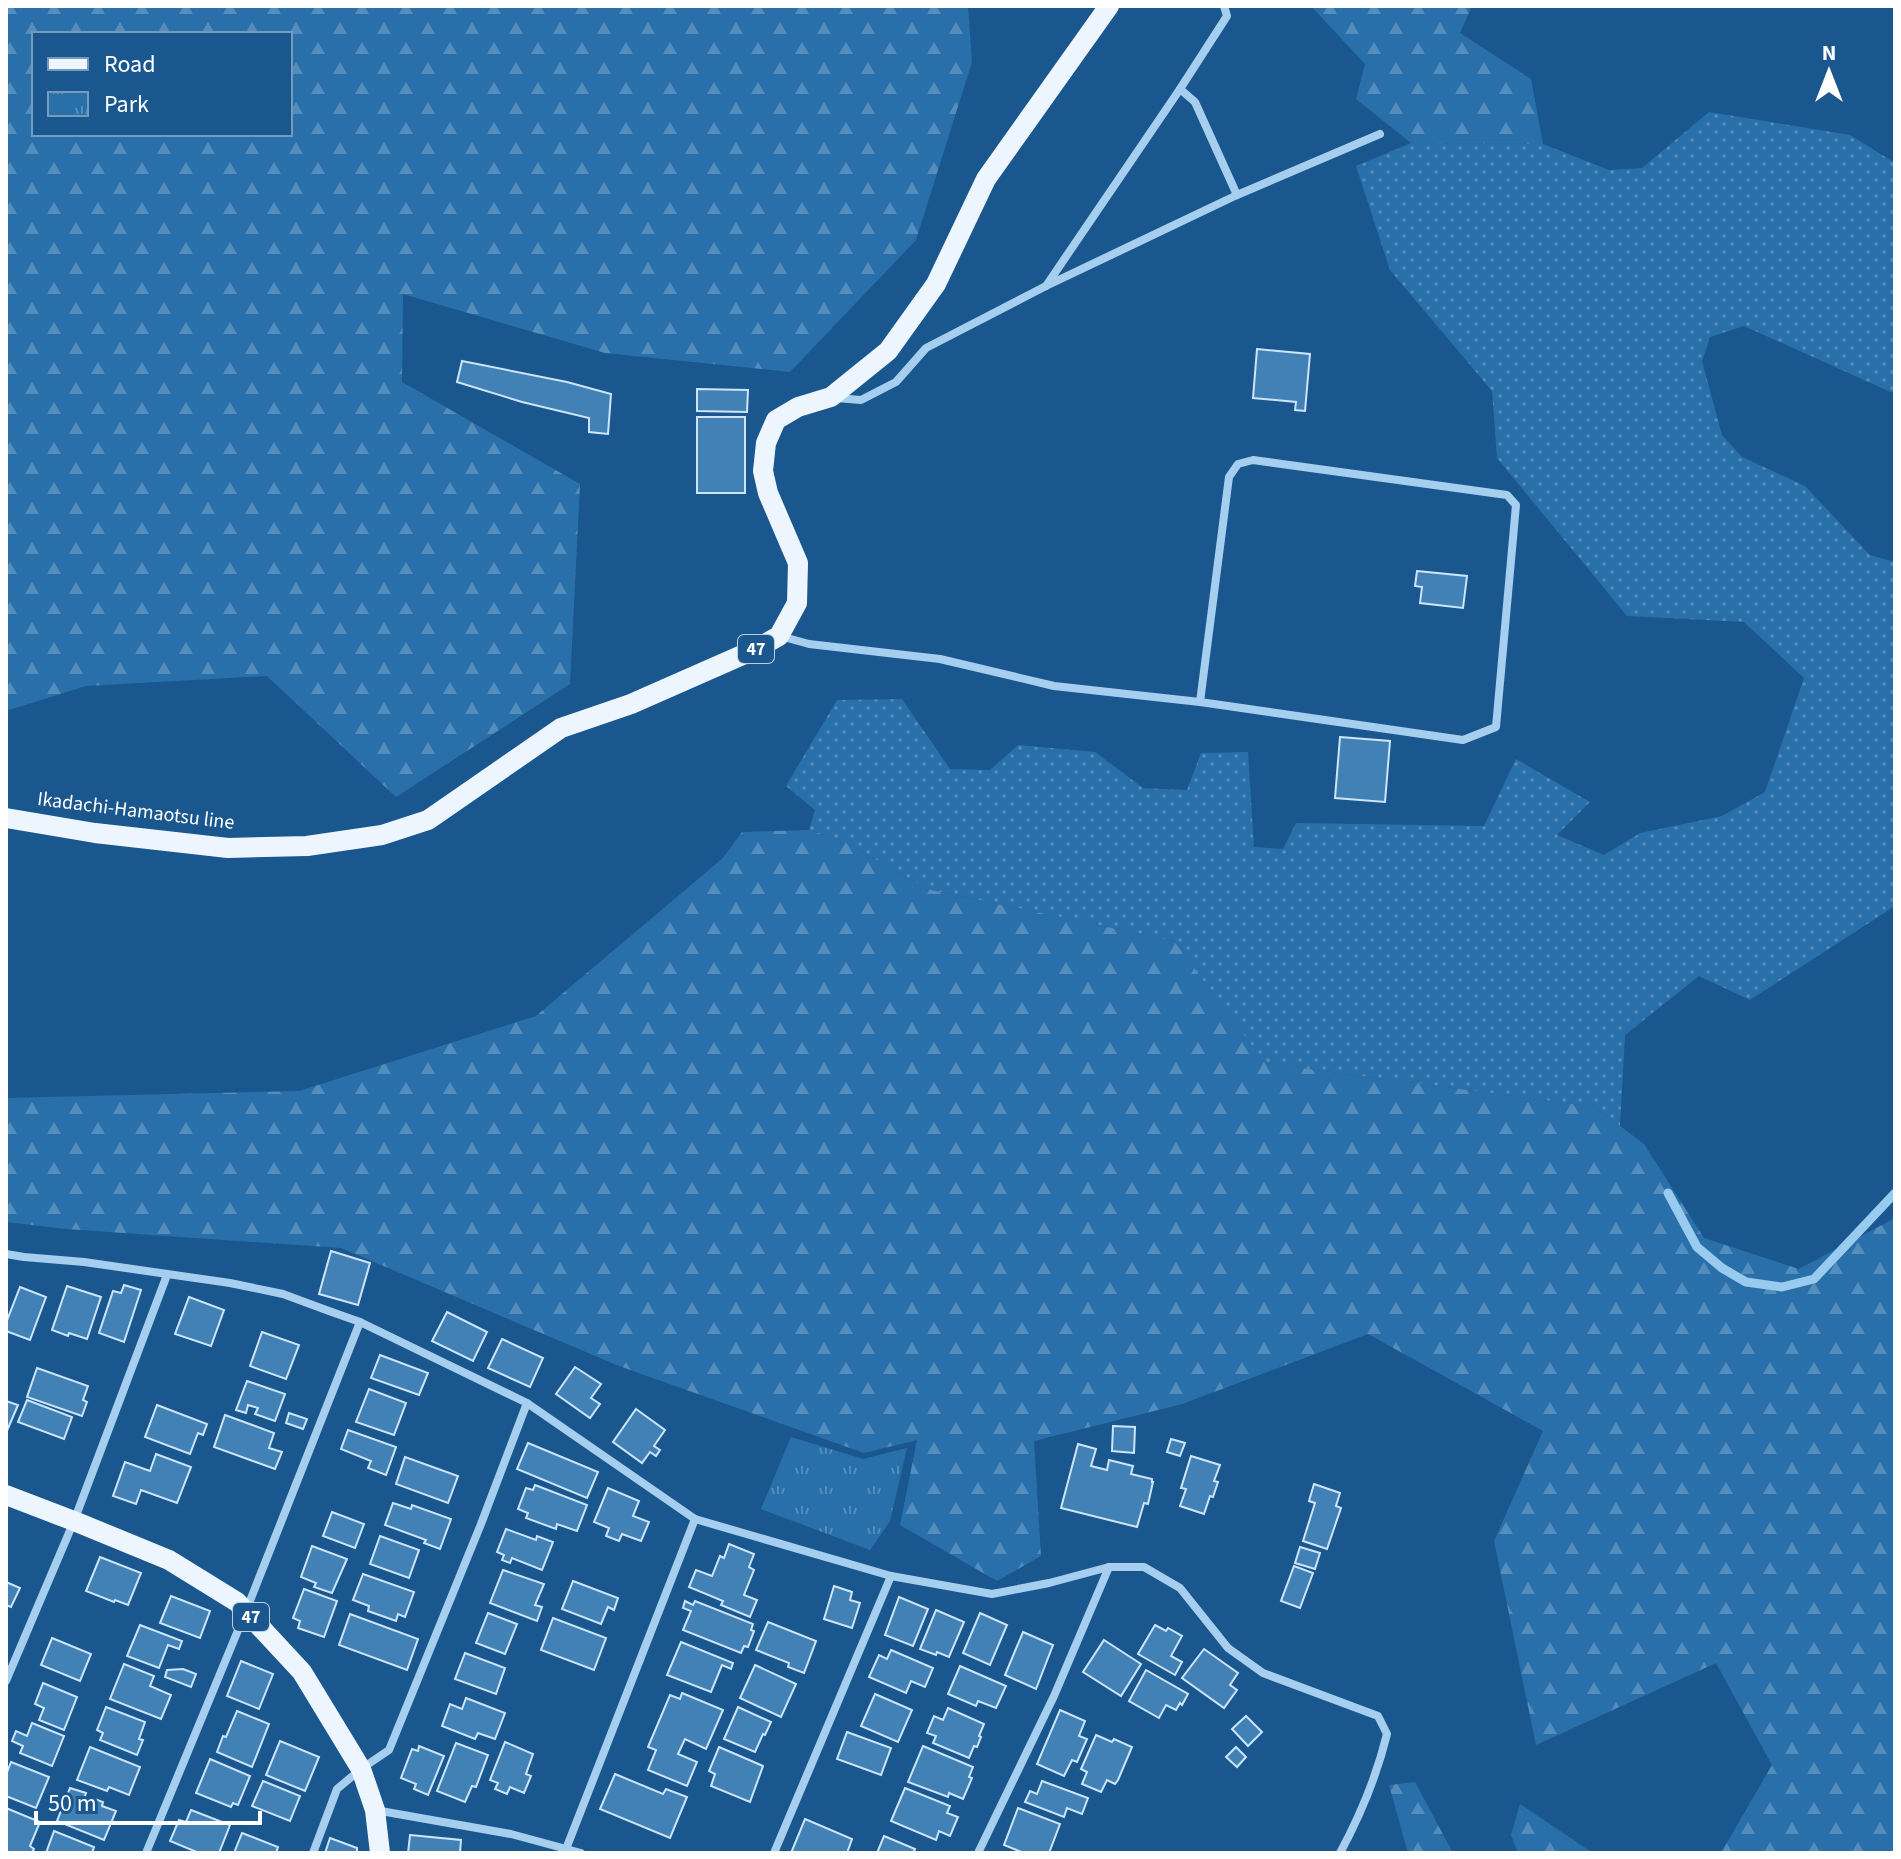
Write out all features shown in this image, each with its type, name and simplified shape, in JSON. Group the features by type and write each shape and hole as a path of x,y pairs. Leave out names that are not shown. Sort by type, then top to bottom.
{"main road":[{"name":"47","path":"779,636 797,603 798,563 768,493 763,471 766,443 776,420 798,407 831,397 888,351 936,284 986,179 1109,6"},
{"name":"Ikadachi-Hamaotsu line","path":"6,818 95,833 228,848 307,846 382,835 428,820 561,728 631,704 779,636"},
{"name":"47","path":"6,1495 169,1560 237,1602 302,1672 361,1769 375,1810 380,1853"}],"street":[{"path":"1046,286 1227,16 1224,6"},
{"path":"1180,89 1195,102 1237,195"},
{"path":"831,397 861,400 896,382 926,348 1046,286 1237,195 1380,134"},
{"path":"779,636 809,644 940,659 1054,686 1200,702 1463,740 1496,727 1516,505 1507,495 1253,460 1238,464 1229,477 1200,702"},
{"path":"6,1254 230,1283 283,1294 360,1322 527,1403 695,1519 891,1576 992,1594 1109,1567 1144,1567 1180,1588 1228,1648 1263,1673 1378,1716 1387,1734 1381,1760 1340,1853"},
{"path":"6,1681 74,1521 167,1275"},
{"path":"146,1853 360,1322"},
{"path":"313,1853 337,1789 389,1750 527,1403"},
{"path":"566,1849 695,1519"},
{"path":"978,1853 1054,1696 1109,1567"},
{"path":"774,1853 891,1576"},
{"path":"375,1810 511,1834 581,1853"}],"green space":[{"path":"6,6 968,6 972,62 916,240 790,372 605,353 403,294 402,382 580,484 570,684 396,797 267,676 86,686 6,711"},
{"path":"1311,6 1472,6 1460,33 1531,79 1543,144 1411,143 1356,99 1365,64"},
{"path":"1709,112 1850,135 1895,163 1895,394 1744,326 1710,337 1702,361 1722,435 1742,457 1805,486 1870,555 1895,562 1895,906 1750,1000 1699,976 1625,1035 1620,1126 1595,1107 1264,1063 1174,941 927,889 843,841 809,830 815,810 786,786 837,700 902,699 950,769 990,770 1018,745 1095,752 1143,788 1187,790 1201,753 1248,752 1254,847 1283,849 1296,823 1484,826 1516,759 1590,802 1557,835 1604,855 1640,833 1722,816 1765,792 1804,678 1744,622 1627,616 1497,458 1492,391 1390,270 1356,166 1411,143 1543,144 1609,170 1642,168"},
{"path":"809,830 843,841 927,889 1174,941 1265,1063 1595,1107 1644,1144 1704,1238 1799,1269 1895,1218 1895,1853 1721,1853 1772,1765 1716,1663 1536,1745 1494,1541 1543,1431 1368,1334 1182,1404 1034,1441 1041,1556 997,1581 900,1525 917,1440 864,1453 619,1366 341,1248 6,1222 6,1098 299,1091 536,1016 723,858 742,832"},
{"path":"791,1437 863,1459 907,1448 890,1521 870,1550 761,1509"},
{"path":"1415,1782 1453,1853 1408,1853 1389,1785"},
{"path":"1520,1804 1593,1853 1518,1853 1511,1835"}],"building":[{"path":"1257,349 1310,354 1305,411 1295,410 1296,402 1253,398"},
{"path":"462,361 611,394 608,434 589,432 589,418 457,382"},
{"path":"697,389 748,390 747,412 697,411"},
{"path":"697,417 745,417 745,493 697,493"},
{"path":"1417,571 1467,576 1463,608 1420,603 1422,587 1415,586"},
{"path":"1340,737 1390,741 1385,802 1335,798"},
{"path":"331,1251 370,1263 358,1305 319,1294"},
{"path":"124,1285 141,1290 124,1342 99,1333 113,1291 121,1293"},
{"path":"67,1286 101,1297 87,1339 52,1330"},
{"path":"20,1287 46,1297 30,1340 6,1331 6,1323"},
{"path":"189,1297 224,1310 211,1346 175,1334"},
{"path":"447,1312 487,1332 473,1361 432,1341"},
{"path":"262,1332 299,1345 286,1379 250,1366"},
{"path":"502,1339 543,1358 530,1387 488,1368"},
{"path":"380,1355 428,1373 419,1395 371,1378"},
{"path":"575,1367 601,1384 591,1398 600,1404 590,1418 556,1394"},
{"path":"37,1368 88,1386 82,1416 27,1397"},
{"path":"247,1381 285,1394 275,1421 255,1414 258,1408 248,1405 246,1413 236,1410"},
{"path":"369,1389 406,1403 394,1435 356,1422"},
{"path":"27,1400 72,1417 64,1439 18,1422"},
{"path":"6,1401 18,1405 6,1433"},
{"path":"157,1405 207,1424 203,1435 198,1433 190,1454 145,1437"},
{"path":"636,1409 665,1430 654,1446 660,1450 656,1456 650,1452 642,1463 613,1442"},
{"path":"289,1413 307,1419 303,1429 286,1423"},
{"path":"225,1415 274,1433 269,1448 282,1452 275,1469 214,1447"},
{"path":"1113,1426 1135,1427 1134,1453 1112,1451"},
{"path":"348,1430 396,1447 386,1475 368,1468 371,1461 341,1449"},
{"path":"1171,1439 1185,1443 1180,1456 1167,1452"},
{"path":"528,1443 598,1472 587,1498 517,1469"},
{"path":"1078,1444 1096,1449 1091,1466 1107,1470 1109,1460 1133,1466 1131,1474 1152,1479 1148,1504 1144,1503 1137,1527 1061,1508"},
{"path":"156,1454 191,1467 177,1503 141,1490 136,1504 113,1496 125,1462 150,1471"},
{"path":"1191,1456 1220,1465 1214,1481 1218,1482 1204,1514 1180,1506 1186,1489 1181,1488"},
{"path":"405,1457 458,1476 448,1503 396,1484"},
{"path":"1314,1484 1340,1493 1336,1506 1341,1508 1327,1549 1303,1541 1315,1503 1309,1501"},
{"path":"535,1485 587,1505 577,1531 557,1524 556,1529 526,1518 528,1513 518,1509 526,1488 533,1490"},
{"path":"608,1488 639,1501 633,1516 649,1522 641,1541 622,1534 619,1541 606,1536 609,1528 594,1522"},
{"path":"393,1503 411,1509 412,1505 451,1519 440,1549 424,1543 426,1540 385,1525"},
{"path":"332,1512 364,1524 355,1548 323,1536"},
{"path":"506,1529 536,1540 537,1536 553,1542 542,1570 512,1558 510,1563 502,1560 504,1555 497,1552"},
{"path":"380,1536 419,1550 409,1578 370,1564"},
{"path":"729,1544 754,1554 749,1567 754,1570 744,1595 757,1600 750,1617 721,1605 723,1601 689,1587 696,1570 712,1576"},
{"path":"312,1546 347,1559 332,1593 314,1587 316,1583 301,1577"},
{"path":"1300,1547 1320,1553 1315,1569 1295,1563"},
{"path":"100,1557 141,1573 128,1605 86,1591"},
{"path":"1294,1566 1313,1573 1300,1608 1281,1601"},
{"path":"503,1570 544,1584 535,1605 542,1607 537,1621 490,1603"},
{"path":"363,1574 414,1592 405,1617 398,1614 396,1621 368,1611 369,1606 353,1600"},
{"path":"573,1581 618,1598 614,1610 608,1607 601,1624 562,1609"},
{"path":"6,1582 20,1588 11,1607 6,1605"},
{"path":"834,1586 852,1592 850,1600 860,1603 852,1628 824,1619"},
{"path":"304,1589 337,1601 324,1637 298,1628 300,1621 293,1618"},
{"path":"171,1596 210,1611 200,1638 160,1623"},
{"path":"899,1597 928,1609 913,1646 885,1635"},
{"path":"685,1601 693,1605 695,1601 753,1624 751,1630 754,1631 748,1647 744,1646 741,1653 683,1630 691,1611 683,1608"},
{"path":"936,1610 964,1622 949,1657 920,1649"},
{"path":"488,1613 517,1624 505,1654 476,1643"},
{"path":"980,1613 1007,1625 990,1665 963,1653"},
{"path":"350,1614 418,1639 407,1670 339,1645"},
{"path":"553,1618 606,1638 594,1670 541,1650"},
{"path":"768,1622 816,1641 804,1673 788,1667 789,1663 756,1650"},
{"path":"140,1625 182,1641 179,1649 168,1645 159,1668 127,1656"},
{"path":"1155,1625 1182,1636 1171,1656 1182,1662 1175,1675 1138,1654"},
{"path":"1023,1632 1053,1645 1036,1689 1005,1675"},
{"path":"52,1638 91,1654 80,1681 41,1665"},
{"path":"1104,1640 1141,1664 1121,1696 1083,1672"},
{"path":"681,1642 733,1663 731,1669 722,1665 711,1692 667,1675"},
{"path":"1204,1649 1238,1673 1230,1685 1237,1690 1224,1708 1182,1678"},
{"path":"891,1650 933,1668 925,1687 911,1681 906,1693 869,1677 879,1655 887,1659"},
{"path":"465,1653 505,1668 496,1694 455,1679"},
{"path":"241,1661 273,1674 259,1709 227,1696"},
{"path":"124,1664 154,1676 150,1686 171,1695 161,1719 110,1699"},
{"path":"755,1665 796,1684 781,1717 740,1698"},
{"path":"960,1666 1006,1686 996,1708 978,1701 976,1706 948,1694"},
{"path":"183,1669 196,1674 191,1687 165,1677 167,1670"},
{"path":"1146,1670 1188,1694 1182,1705 1180,1703 1176,1710 1166,1705 1159,1718 1129,1701"},
{"path":"43,1683 77,1697 64,1730 39,1720 44,1708 35,1704"},
{"path":"682,1693 723,1710 706,1749 685,1739 678,1754 697,1762 687,1786 648,1770 656,1750 648,1747 670,1695 680,1699"},
{"path":"875,1694 912,1710 898,1742 861,1726"},
{"path":"466,1698 505,1713 495,1739 478,1733 475,1739 442,1726 450,1704 462,1709"},
{"path":"106,1707 145,1722 137,1755 100,1740 103,1733 97,1730"},
{"path":"738,1707 771,1722 755,1752 724,1739"},
{"path":"948,1708 984,1724 977,1747 974,1746 969,1758 933,1743 936,1736 927,1733 934,1716 943,1720"},
{"path":"1060,1710 1085,1721 1079,1736 1087,1739 1077,1762 1072,1760 1064,1776 1037,1764"},
{"path":"237,1711 269,1724 252,1767 217,1752"},
{"path":"1246,1716 1262,1732 1248,1746 1232,1729"},
{"path":"32,1723 64,1736 52,1766 20,1753 23,1746 12,1741 16,1731 27,1736"},
{"path":"847,1732 891,1748 881,1775 837,1759"},
{"path":"1096,1735 1132,1747 1118,1780 1115,1784 1107,1780 1101,1792 1082,1784 1087,1772 1081,1769"},
{"path":"280,1741 319,1757 305,1791 266,1775"},
{"path":"505,1742 533,1754 526,1774 531,1776 524,1793 510,1787 507,1794 495,1789 498,1783 490,1780"},
{"path":"456,1743 488,1755 476,1787 472,1786 465,1802 437,1791"},
{"path":"419,1746 444,1756 428,1795 414,1789 416,1784 401,1778 412,1749 418,1751"},
{"path":"923,1746 973,1767 963,1799 949,1793 948,1797 908,1782"},
{"path":"90,1747 140,1767 129,1795 77,1780"},
{"path":"719,1747 763,1766 750,1802 711,1786 715,1774 709,1771"},
{"path":"1236,1747 1246,1757 1237,1767 1226,1757"},
{"path":"210,1759 250,1776 238,1805 233,1803 231,1807 196,1793"},
{"path":"11,1762 49,1777 36,1808 6,1796 6,1775"},
{"path":"615,1774 663,1794 666,1789 687,1797 670,1838 600,1809"},
{"path":"263,1781 300,1796 290,1821 252,1806"},
{"path":"1042,1781 1088,1798 1082,1814 1067,1808 1064,1817 1025,1802 1030,1791 1037,1794"},
{"path":"70,1788 86,1793 84,1799 103,1802 102,1806 116,1811 104,1840 57,1821"},
{"path":"905,1788 950,1806 947,1813 958,1817 950,1836 939,1831 936,1840 891,1821"},
{"path":"6,1808 40,1822 30,1846 34,1849 32,1853 6,1853"},
{"path":"1018,1808 1060,1824 1049,1853 1024,1853 1004,1845"},
{"path":"191,1810 230,1825 219,1853 199,1853 170,1841 179,1820 186,1822"},
{"path":"805,1819 852,1839 847,1853 791,1853"},
{"path":"54,1831 94,1847 92,1853 46,1853"},
{"path":"242,1833 278,1847 276,1853 234,1853"},
{"path":"410,1835 461,1840 460,1853 408,1853"},
{"path":"884,1836 915,1849 913,1853 877,1853"},
{"path":"330,1838 357,1848 357,1853 325,1853"}],"waterway":[{"path":"1668,1193 1697,1247 1722,1268 1746,1282 1782,1287 1814,1279 1895,1193"}]}
